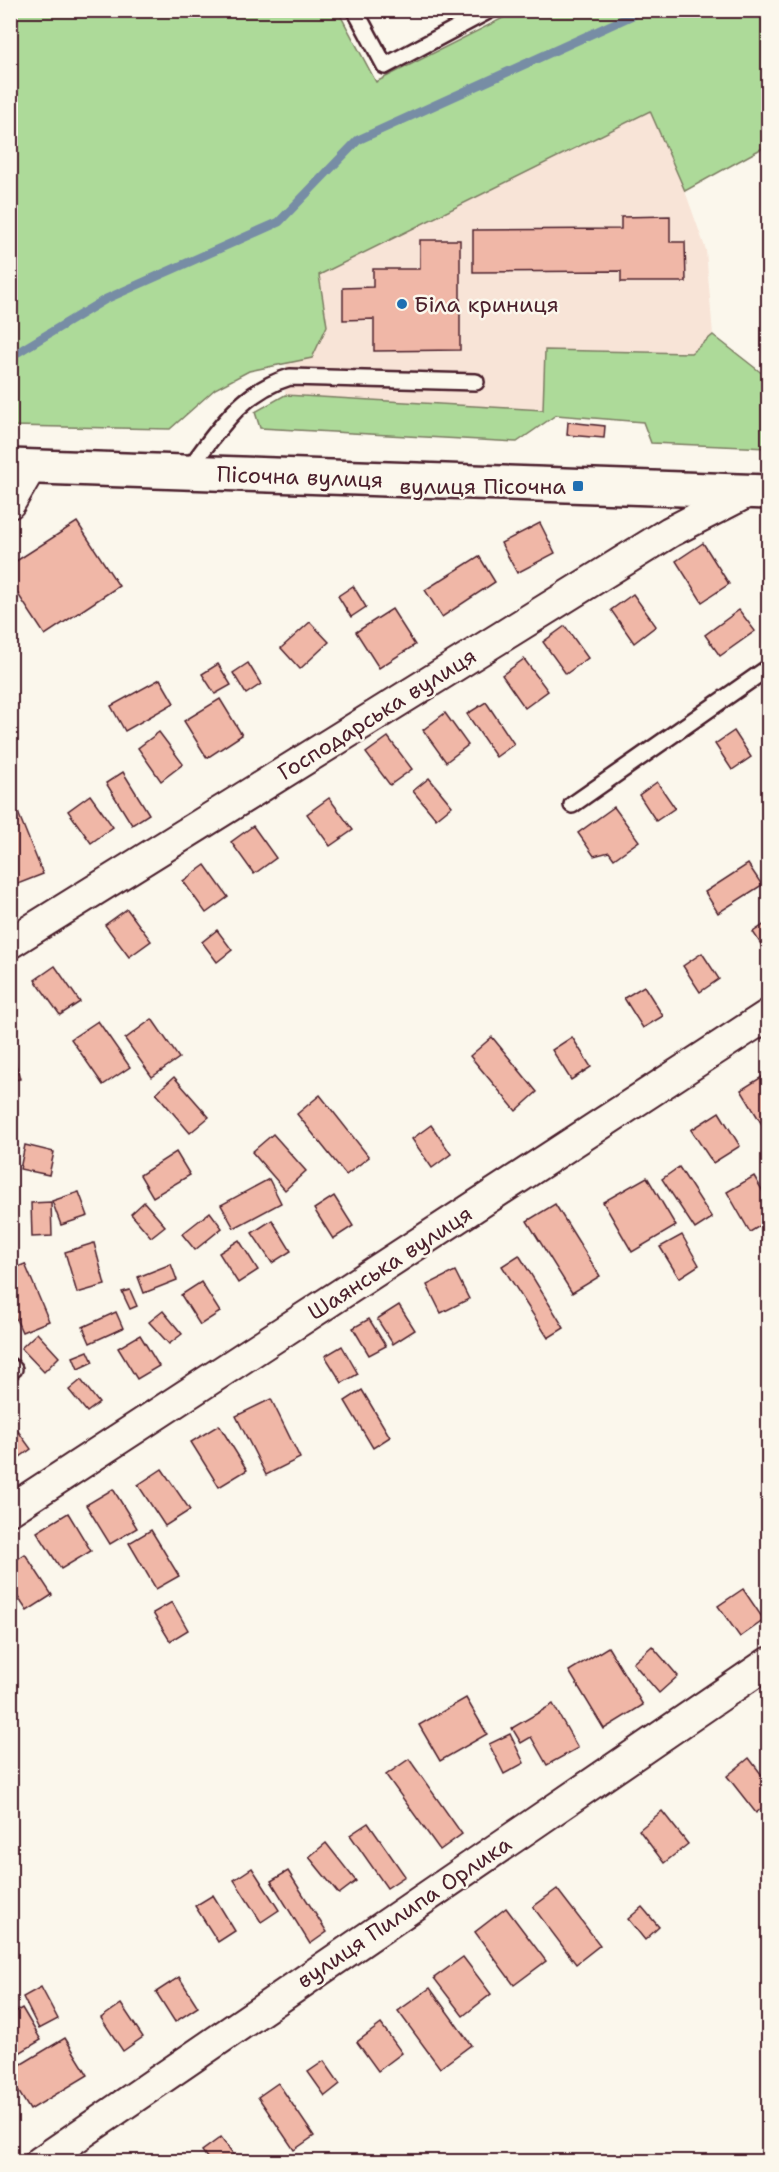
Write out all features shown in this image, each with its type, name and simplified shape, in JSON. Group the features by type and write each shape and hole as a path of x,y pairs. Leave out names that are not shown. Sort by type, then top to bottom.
{"main road":[{"name":"Пісочна вулиця","path":"21,467 762,498"}],"street":[{"path":"10,503 21,467"},
{"name":"Господарська вулиця","path":"10,943 669,532 762,498"},
{"name":"Шаянська вулиця","path":"10,1510 768,1015"},
{"name":"вулиця Пилипа Орлика","path":"40,2162 768,1663"}],"lane":[{"path":"355,10 385,66 490,10"},
{"path":"186,473 232,414 255,392 273,382 290,377 476,382"},
{"path":"572,805 768,668"}],"shaded area":[{"path":"651,111 685,191 706,250 713,335 691,353 545,350 544,410 285,395 290,289"}],"green space":[{"path":"11,10 338,11 376,82 517,11 768,11 768,145 685,191 650,111 319,275 327,326 312,358 249,371 215,389 170,429 11,426"},
{"path":"713,335 768,378 768,448 651,443 643,422 556,415 517,442 260,428 255,412 285,395 543,410 545,350 691,353"}],"building":[{"path":"670,216 670,242 685,242 686,282 621,282 621,271 473,272 473,230 621,229 621,217"},
{"name":"Біла криниця","path":"420,240 460,240 460,350 374,351 374,319 343,320 343,288 373,287 373,269 420,269"},
{"path":"568,422 605,426 604,438 567,435"},
{"path":"77,522 119,586 45,635 10,582 10,565"},
{"path":"540,523 555,553 517,573 501,543"},
{"path":"703,543 729,584 702,602 676,561"},
{"path":"479,556 495,582 442,617 425,590"},
{"path":"353,586 366,607 351,617 338,596"},
{"path":"633,594 656,626 634,643 611,610"},
{"path":"392,609 415,645 379,668 356,632"},
{"path":"739,610 755,631 720,656 705,635"},
{"path":"310,622 329,642 300,669 281,648"},
{"path":"565,626 588,658 566,674 543,642"},
{"path":"524,659 548,691 525,708 502,675"},
{"path":"248,663 261,684 246,694 233,673"},
{"path":"218,664 231,685 215,694 202,674"},
{"path":"160,679 174,703 125,731 111,706"},
{"path":"220,699 242,735 207,758 184,721"},
{"path":"486,702 514,744 496,757 467,714"},
{"path":"445,713 468,745 446,762 423,730"},
{"path":"734,731 751,757 732,770 715,744"},
{"path":"159,732 183,764 161,781 138,748"},
{"path":"388,737 412,769 390,785 366,753"},
{"path":"123,772 149,814 132,825 106,783"},
{"path":"429,778 452,806 436,819 413,791"},
{"path":"657,782 675,808 656,821 639,795"},
{"path":"90,795 113,827 91,843 68,811"},
{"path":"329,798 353,830 330,846 307,814"},
{"path":"614,807 639,841 614,859 609,852 594,856 578,833"},
{"path":"17,810 43,874 10,887 10,813"},
{"path":"253,826 276,858 254,874 231,842"},
{"path":"748,864 762,885 718,913 705,892"},
{"path":"205,865 228,897 206,913 183,881"},
{"path":"127,909 151,941 129,957 105,925"},
{"path":"768,922 768,955 753,932"},
{"path":"217,930 232,950 217,962 202,942"},
{"path":"702,953 719,979 700,992 683,966"},
{"path":"55,966 80,1002 60,1015 35,980"},
{"path":"644,986 663,1016 643,1028 624,998"},
{"path":"152,1019 179,1058 152,1077 125,1039"},
{"path":"98,1021 130,1067 103,1085 71,1039"},
{"path":"492,1037 537,1092 516,1111 470,1056"},
{"path":"572,1037 591,1067 571,1080 552,1050"},
{"path":"10,1043 20,1079 10,1081"},
{"path":"768,1073 768,1129 766,1131 741,1090"},
{"path":"174,1077 209,1117 190,1133 156,1093"},
{"path":"320,1095 369,1157 346,1175 297,1114"},
{"path":"719,1112 740,1146 713,1163 691,1130"},
{"path":"431,1125 451,1154 432,1168 412,1139"},
{"path":"273,1134 306,1171 285,1190 252,1152"},
{"path":"25,1145 54,1152 49,1175 20,1169"},
{"path":"176,1152 190,1175 153,1197 140,1175"},
{"path":"679,1167 712,1218 695,1229 662,1179"},
{"path":"754,1176 768,1200 768,1221 750,1232 727,1192"},
{"path":"647,1177 676,1226 632,1252 603,1202"},
{"path":"269,1179 281,1203 234,1228 221,1205"},
{"path":"79,1192 88,1216 61,1225 52,1201"},
{"path":"334,1196 353,1226 333,1239 314,1209"},
{"path":"51,1202 52,1236 32,1237 31,1203"},
{"path":"144,1202 165,1226 151,1237 131,1214"},
{"path":"555,1204 600,1276 572,1293 527,1221"},
{"path":"210,1212 222,1228 195,1250 182,1234"},
{"path":"272,1220 291,1251 272,1263 252,1233"},
{"path":"682,1235 699,1265 679,1278 660,1247"},
{"path":"239,1240 258,1270 238,1283 219,1253"},
{"path":"94,1243 105,1285 77,1293 65,1252"},
{"path":"519,1255 564,1328 548,1338 502,1266"},
{"path":"25,1264 49,1321 22,1332 10,1306 10,1270"},
{"path":"171,1264 177,1280 144,1293 138,1277"},
{"path":"455,1271 469,1299 441,1313 427,1285"},
{"path":"201,1282 220,1312 200,1325 181,1295"},
{"path":"130,1290 137,1306 130,1309 122,1292"},
{"path":"399,1305 415,1330 393,1344 377,1319"},
{"path":"163,1311 182,1334 169,1344 149,1322"},
{"path":"116,1312 123,1328 90,1343 83,1327"},
{"path":"369,1319 386,1346 369,1355 353,1328"},
{"path":"37,1333 59,1357 44,1372 21,1348"},
{"path":"140,1335 159,1366 137,1379 118,1348"},
{"path":"342,1346 358,1374 342,1383 325,1356"},
{"path":"88,1351 93,1362 78,1369 73,1357"},
{"path":"81,1380 99,1403 87,1412 69,1390"},
{"path":"362,1390 390,1437 373,1448 345,1401"},
{"path":"271,1399 300,1458 266,1475 236,1416"},
{"path":"10,1420 31,1449 10,1464"},
{"path":"219,1425 247,1470 219,1487 191,1442"},
{"path":"162,1469 190,1510 165,1526 138,1485"},
{"path":"113,1489 137,1528 110,1544 86,1505"},
{"path":"68,1513 91,1551 61,1569 37,1532"},
{"path":"151,1530 179,1576 156,1589 129,1543"},
{"path":"25,1554 52,1595 27,1611 10,1585 10,1564"},
{"path":"743,1589 764,1620 740,1637 718,1606"},
{"path":"172,1602 188,1630 170,1641 153,1613"},
{"path":"652,1646 678,1676 659,1693 633,1663"},
{"path":"608,1647 643,1705 604,1729 569,1671"},
{"path":"466,1698 487,1734 440,1761 419,1725"},
{"path":"553,1704 578,1748 547,1765 531,1737 521,1743 512,1728"},
{"path":"510,1734 524,1763 504,1774 489,1744"},
{"path":"749,1758 768,1783 768,1803 756,1813 727,1776"},
{"path":"409,1759 462,1834 440,1850 386,1775"},
{"path":"662,1811 688,1844 664,1863 639,1830"},
{"path":"368,1823 405,1876 387,1888 350,1835"},
{"path":"326,1843 356,1881 339,1894 309,1857"},
{"path":"252,1868 279,1910 261,1922 234,1880"},
{"path":"288,1871 327,1932 310,1944 271,1881"},
{"path":"557,1889 600,1945 576,1964 533,1907"},
{"path":"213,1895 235,1931 218,1942 195,1906"},
{"path":"642,1907 659,1927 645,1940 628,1919"},
{"path":"506,1908 546,1961 514,1985 475,1932"},
{"path":"463,1957 491,1994 463,2016 434,1978"},
{"path":"179,1977 198,2007 175,2022 156,1992"},
{"path":"41,1987 58,2019 39,2029 23,1997"},
{"path":"430,1988 471,2045 440,2068 398,2011"},
{"path":"121,2004 143,2037 123,2051 101,2018"},
{"path":"22,2008 41,2040 11,2058 10,2015"},
{"path":"381,2024 402,2053 378,2071 357,2042"},
{"path":"65,2038 88,2075 30,2110 10,2078 10,2071"},
{"path":"324,2061 340,2084 325,2096 308,2072"},
{"path":"278,2083 314,2136 294,2150 258,2097"},
{"path":"221,2137 239,2162 210,2162 202,2151"}],"waterway":[{"path":"10,357 106,299 279,222 358,140 644,10"}],"place":[{"name":"Біла криниця","path":"402,304"},
{"name":"вулиця Пісочна","path":"578,486"}]}
